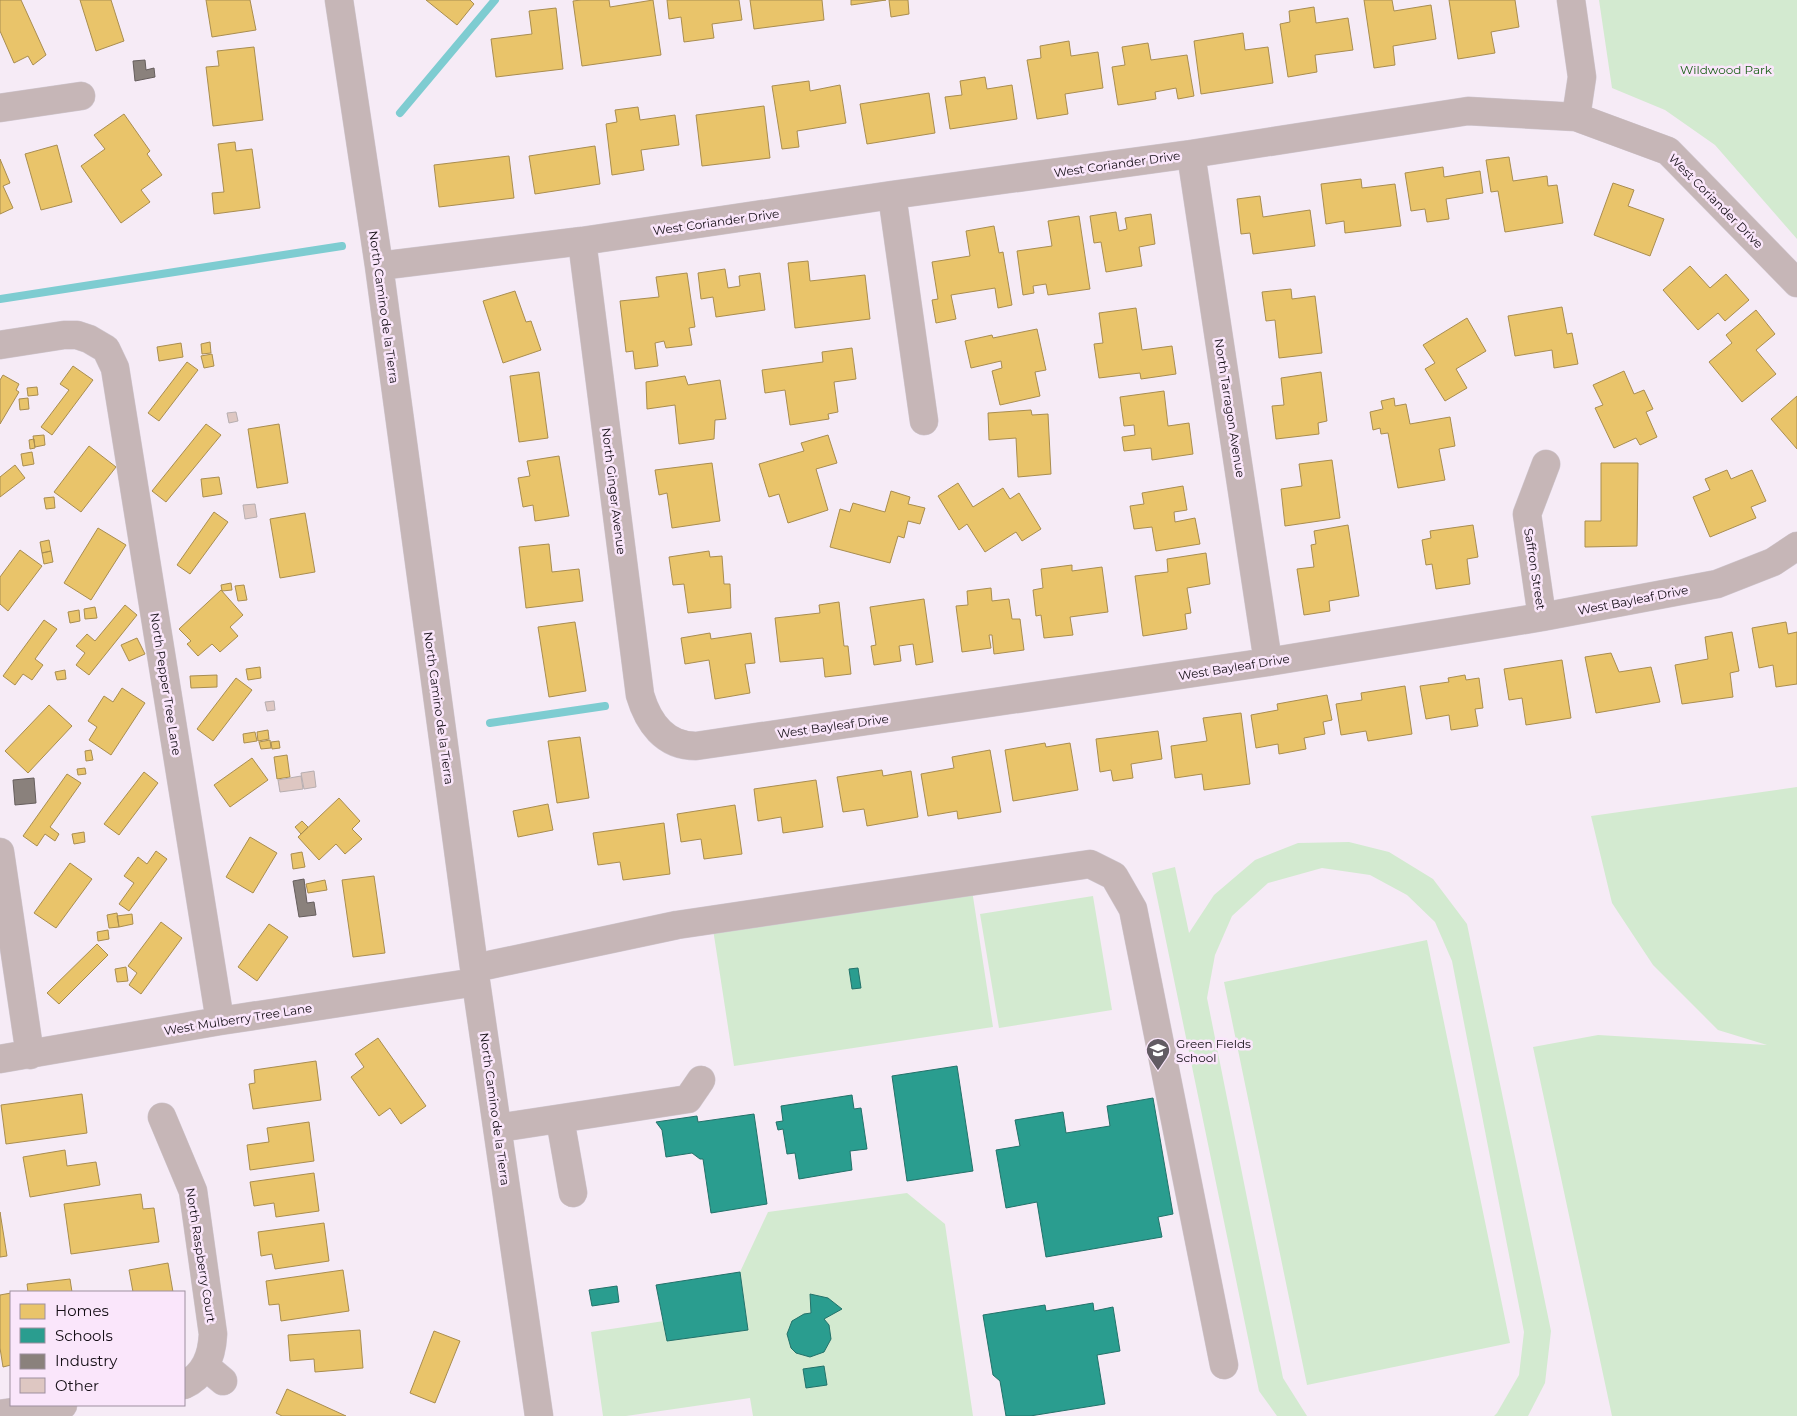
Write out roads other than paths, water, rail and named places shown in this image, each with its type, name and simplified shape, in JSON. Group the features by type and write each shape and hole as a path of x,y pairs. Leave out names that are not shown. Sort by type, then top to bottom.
{"street":[{"name":"North Camino de la Tierra","path":"338,0 379,266 476,975 539,1416"},
{"path":"1571,0 1582,77 1576,117"},
{"path":"0,108 81,96"},
{"name":"West Coriander Drive","path":"379,266 582,241 1191,154 1468,111 1576,117 1668,151 1797,283"},
{"name":"North Tarragon Avenue","path":"1191,154 1268,662"},
{"path":"892,196 924,421"},
{"name":"North Ginger Avenue","path":"582,241 640,694 655,736"},
{"name":"North Pepper Tree Lane","path":"0,345 64,335 77,335 89,339 106,349 115,368 220,1021"},
{"name":"Saffron Street","path":"1542,617 1527,514 1546,464"},
{"name":"West Bayleaf Drive","path":"655,736 686,746 696,746 1268,662 1542,617 1717,584 1773,562 1797,546"},
{"path":"0,852 30,1054"},
{"name":"West Mulberry Tree Lane","path":"0,1059 476,975 677,925 1090,864 1114,876 1133,909 1224,1366"},
{"path":"498,1128 688,1099 701,1080"},
{"name":"North Raspberry Court","path":"162,1117 192,1191 213,1334 210,1356 214,1374 197,1377 185,1383"},
{"path":"560,1119 572,1193"},
{"path":"0,1414 56,1406"}],"waterway":[{"path":"400,113 495,0"},
{"path":"0,299 342,246"},
{"path":"490,723 605,706"}],"place":[{"name":"Green Fields School","path":"1158,1071"}],"park label":[{"name":"Wildwood Park","path":"1726,69"}]}
